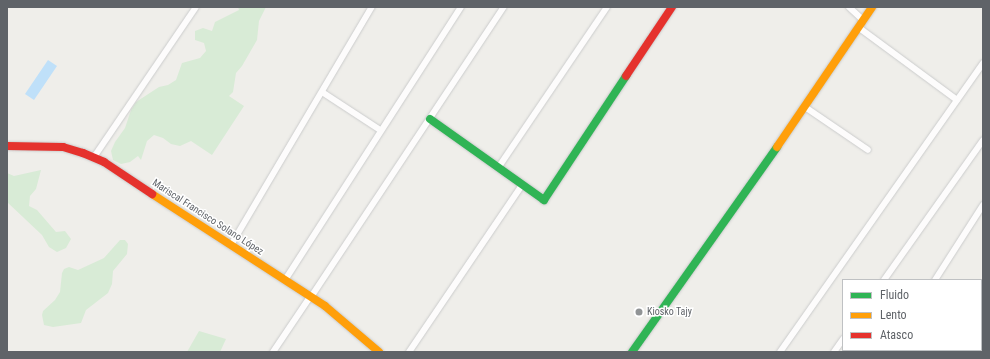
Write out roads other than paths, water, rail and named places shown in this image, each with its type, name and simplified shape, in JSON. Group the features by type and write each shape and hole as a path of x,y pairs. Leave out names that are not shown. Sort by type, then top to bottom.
{"street":[{"path":"94,157 196,7"},
{"path":"231,245 372,7"},
{"path":"285,280 380,130 461,7"},
{"path":"273,352 504,7"},
{"path":"498,168 607,7"},
{"path":"430,119 544,200 672,7"},
{"path":"849,7 861,24 957,100"},
{"path":"632,352 805,106 872,7"},
{"path":"780,352 983,63"},
{"path":"322,92 380,130"},
{"path":"805,106 868,150"},
{"path":"885,279 983,140"},
{"name":"Mariscal Francisco Solano López","path":"7,146 63,147 94,157 118,170 310,297 341,319 379,352"},
{"path":"409,352 522,185"},
{"path":"936,279 983,205"},
{"path":"834,352 842,340"}],"water":[{"path":"48,60 57,66 34,100 25,94"}],"place":[{"name":"Kiosko Tajy","path":"639,312"}]}
